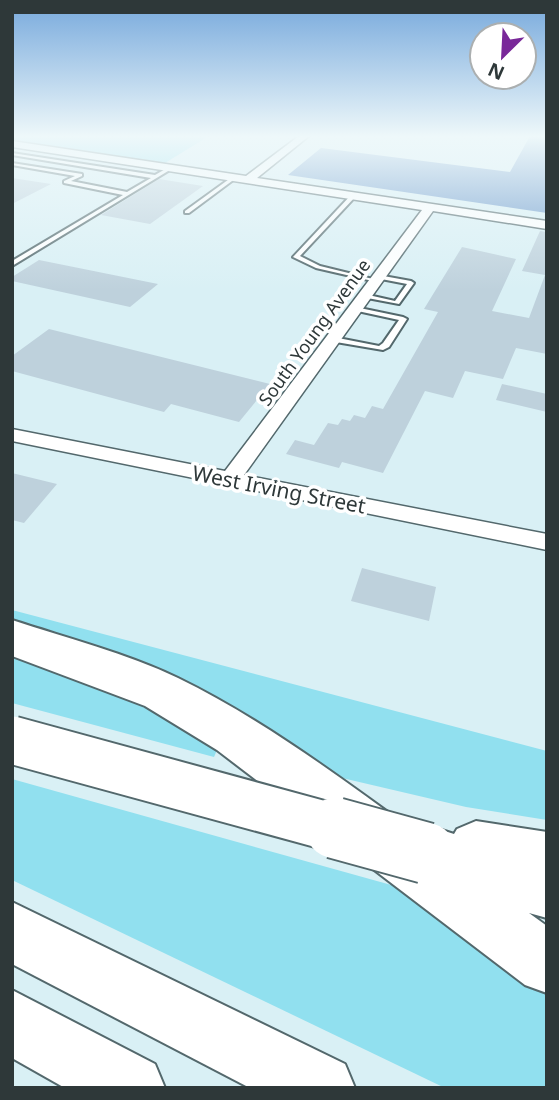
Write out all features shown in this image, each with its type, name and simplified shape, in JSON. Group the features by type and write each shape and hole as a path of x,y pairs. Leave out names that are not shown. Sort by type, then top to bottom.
{"highway":[{"path":"12,638 124,676 160,692 234,734 285,768 547,963"},
{"path":"12,740 426,853 547,890"},
{"path":"426,853 480,848 547,860"},
{"path":"12,932 321,1088"},
{"path":"12,1022 131,1088"}],"street":[{"path":"296,187 547,225"},
{"name":"South Young Avenue","path":"230,479 429,208"},
{"name":"West Irving Street","path":"12,435 547,542"}],"lane":[{"path":"93,187 127,194"},
{"path":"12,264 138,187"},
{"path":"187,212 221,187"},
{"path":"353,196 296,257 318,267 411,283 397,303 359,302"},
{"path":"333,338 380,348 386,345 402,319 359,302"}],"shaded area":[{"path":"372,187 547,187 547,213"},
{"path":"12,610 547,751 547,820 466,807 325,774 12,624"},
{"path":"12,652 83,674 220,743 214,757 12,703"},
{"path":"12,779 402,888 547,995 547,1088 445,1088 12,880"}],"building":[{"path":"12,187 44,187 12,204"},
{"path":"146,187 201,187 150,224 101,215"},
{"path":"540,231 547,232 547,354 516,348 503,379 465,371 453,398 425,391 383,473 342,462 339,468 286,454 295,440 314,445 328,423 338,425 342,419 350,421 354,415 365,418 372,406 383,409 438,312 424,309 462,247 516,259 492,311 529,318 545,275 522,271"},
{"path":"39,260 158,284 130,307 12,281 12,277"},
{"path":"49,329 270,384 239,422 171,404 164,412 12,371 12,356"},
{"path":"502,384 547,394 547,412 496,400"},
{"path":"12,473 57,484 24,523 12,520"},
{"path":"362,568 436,587 429,621 351,601"}]}
